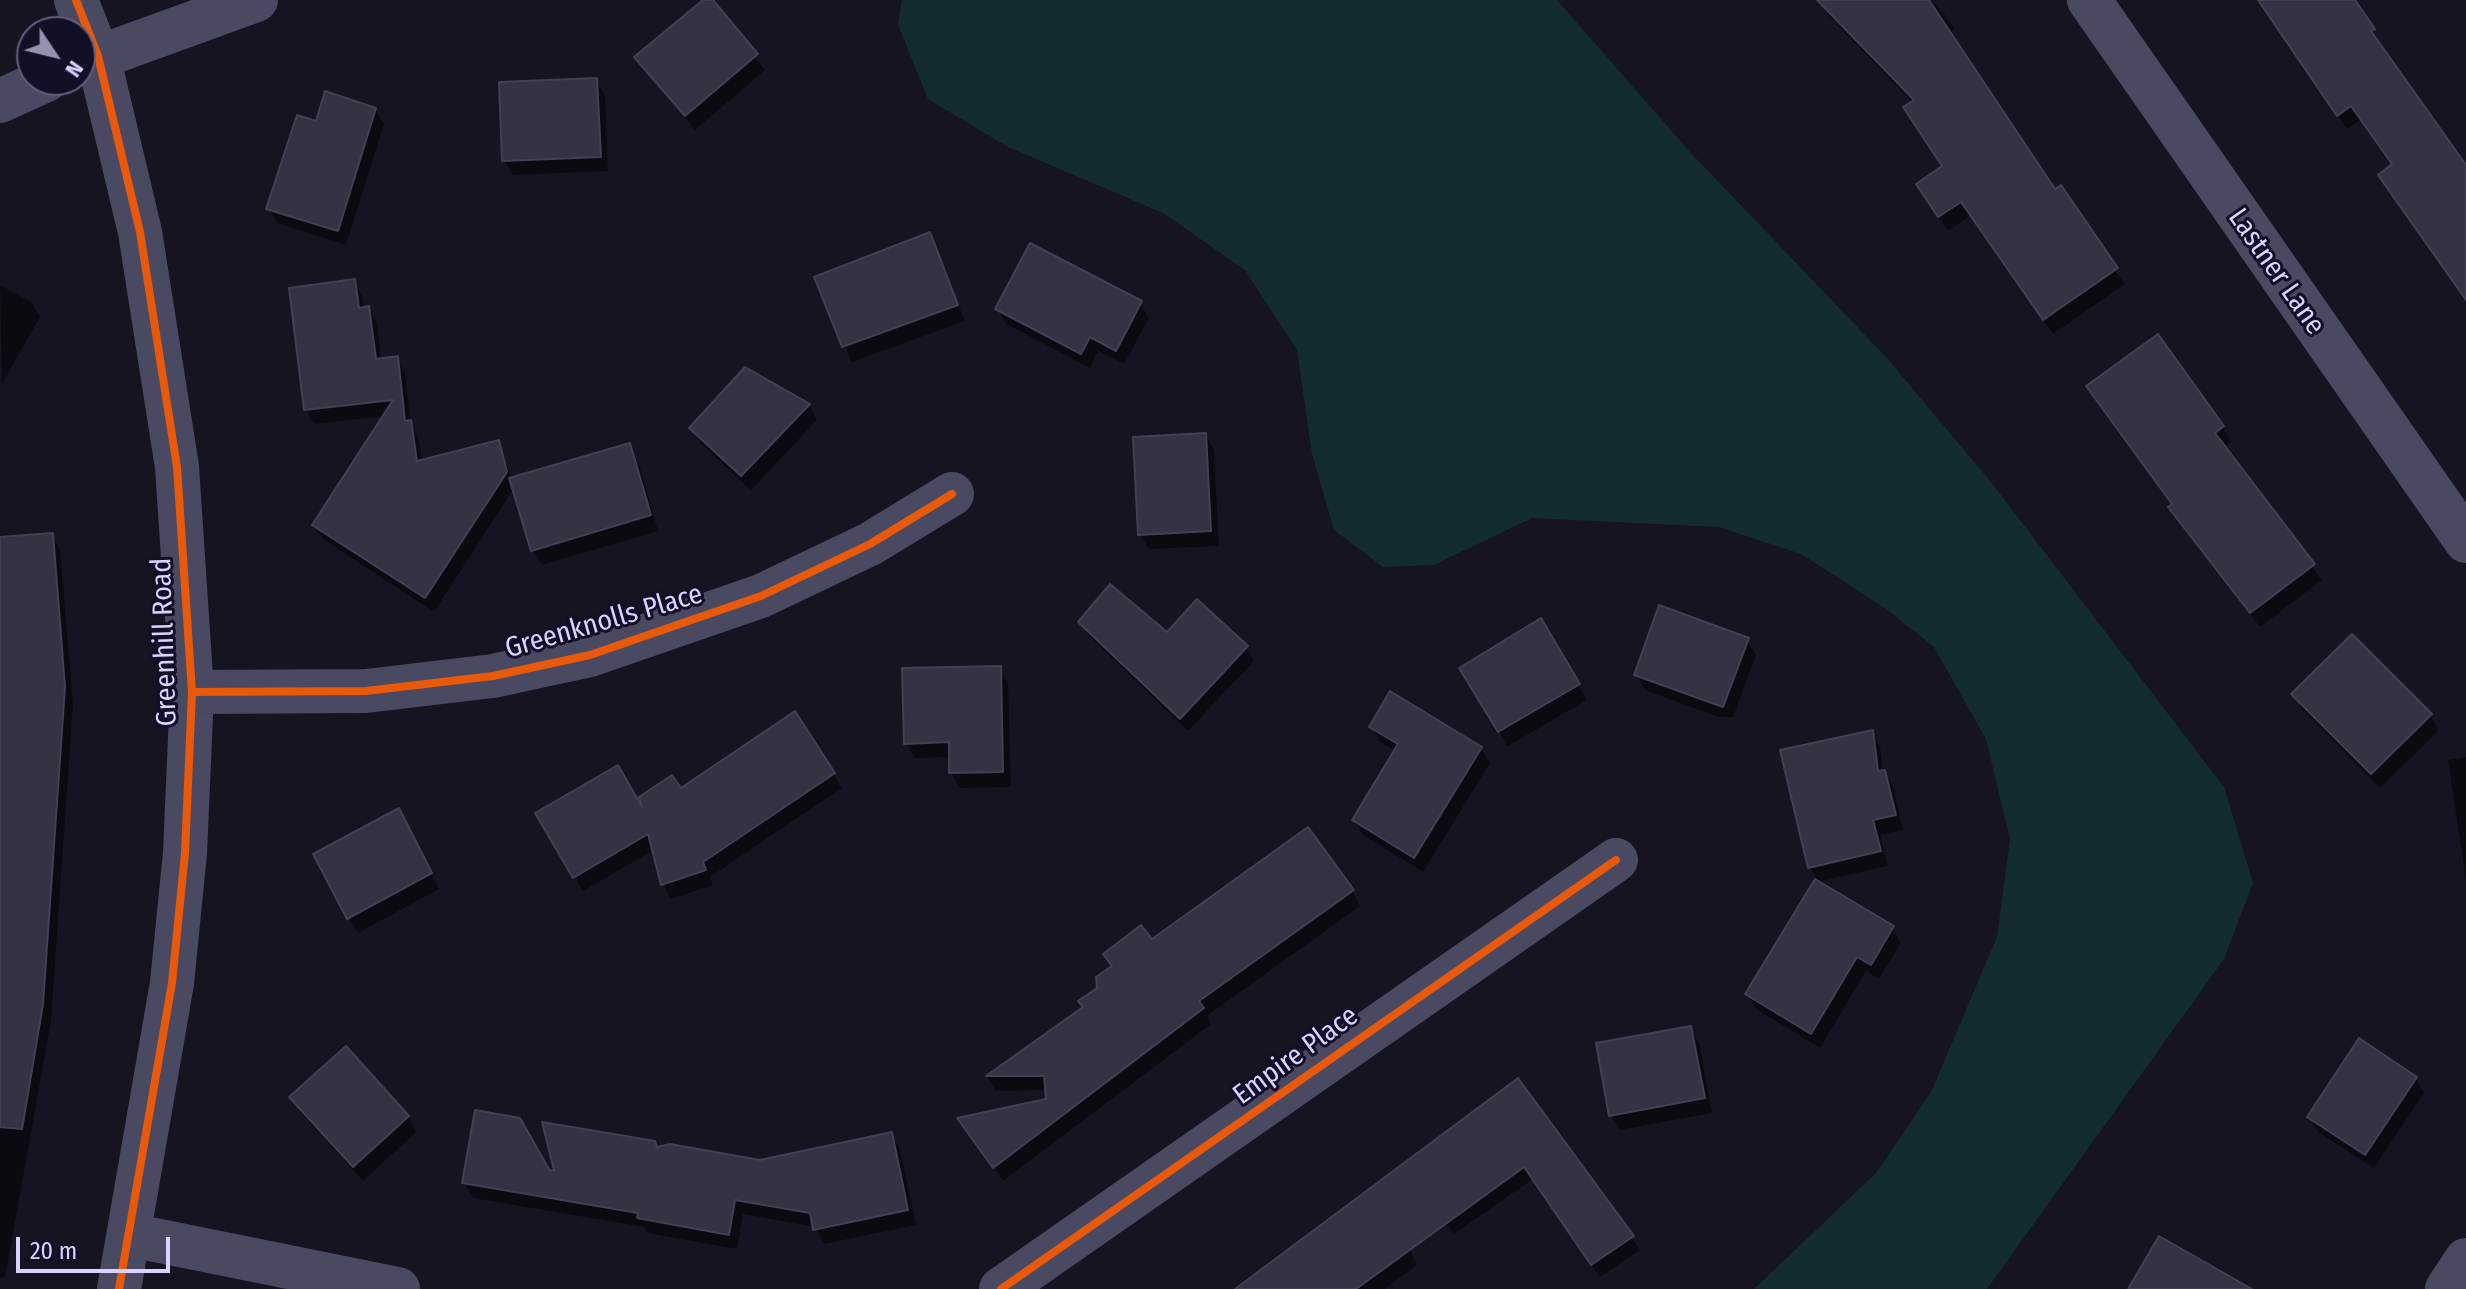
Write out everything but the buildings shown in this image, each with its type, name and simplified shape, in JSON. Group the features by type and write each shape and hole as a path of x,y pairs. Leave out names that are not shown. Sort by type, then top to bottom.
{"street":[{"path":"96,57 256,0"},
{"name":"Lastner Lane","path":"2089,0 2466,541"},
{"name":"Greenhill Road","path":"96,84 140,232 165,384 185,551 192,692 185,853 172,983 119,1289"},
{"name":"Greenknolls Place","path":"192,692 366,691 493,676 590,655 677,628 775,590 870,544 952,494"},
{"name":"Empire Place","path":"1001,1289 1616,860"},
{"path":"130,1235 398,1289"},
{"path":"2447,1289 2466,1260"}],"green space":[{"path":"902,0 1557,0 1690,152 1886,357 1991,482 2224,787 2253,883 2224,959 1987,1289 1754,1289 1876,1173 1931,1092 1997,937 2010,839 1986,739 1934,647 1885,608 1801,554 1719,527 1532,518 1434,565 1383,567 1334,530 1312,454 1297,350 1245,270 1163,213 1008,147 928,99 898,25"}],"cycle path":[{"path":"76,0 98,56 140,232 177,467 192,692 185,853 172,983 119,1289"},
{"path":"192,692 366,691 493,676 590,655 761,596 870,544 952,494"},
{"path":"1001,1289 1616,860"}]}
